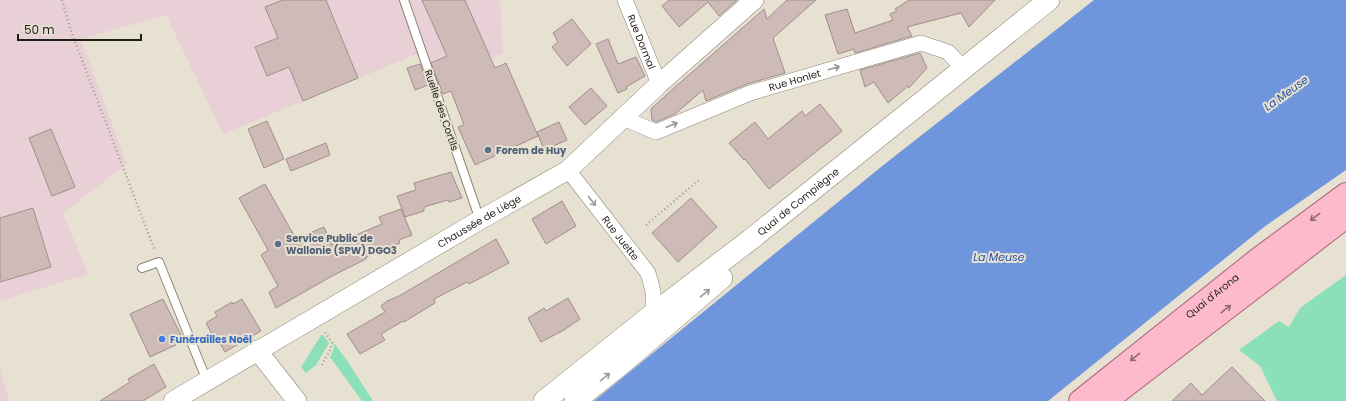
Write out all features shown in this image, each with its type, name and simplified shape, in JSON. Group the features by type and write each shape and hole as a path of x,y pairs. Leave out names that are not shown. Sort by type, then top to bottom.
{"main road":[{"name":"Quai de Compiègne","path":"544,401 654,313 740,248 1049,0"},
{"name":"Quai d'Arona","path":"1200,317 1258,260 1346,194"},
{"name":"Quai d'Arona","path":"1080,401 1166,344 1200,317 1346,217"},
{"path":"575,401 625,361 732,270 740,248"},
{"name":"Quai d'Arona","path":"1106,401 1166,344"}],"street":[{"name":"Rue Dormal","path":"625,0 659,84"},
{"name":"Chaussée de Liège","path":"173,401 257,350 568,170 659,84 754,0"},
{"name":"Rue Honlet","path":"623,118 656,132 750,93 921,43 948,52 964,69"},
{"name":"Rue Juette","path":"568,170 648,273 653,290 654,313"},
{"path":"257,350 297,401"}],"lane":[{"name":"Ruelle des Cortils","path":"404,0 480,220"},
{"path":"142,268 160,262 207,381"}],"path":[{"path":"62,0 72,34 160,262"},
{"path":"646,225 699,180"},
{"path":"322,328 332,343 332,348 322,365"}],"shaded area":[{"path":"0,0 500,0 503,53 428,86 417,54 223,134 166,15 81,39 127,164 63,213 88,274 0,301"},
{"path":"0,369 9,401 0,401"}],"green space":[{"path":"1346,275 1346,401 1277,401 1260,366 1239,350 1279,321 1289,327 1300,308"},
{"path":"322,334 329,343 316,365 306,373 301,367"},
{"path":"334,343 373,401 362,401 330,357 334,348"}],"water":[{"name":"La Meuse","path":"1094,0 1346,0 1346,170 1264,227 1048,401 594,401 881,167"}],"building":[{"path":"283,0 326,0 358,78 303,101 289,67 267,76 255,47 278,38 265,7"},
{"path":"422,0 465,0 495,68 506,63 538,136 475,165 458,127 464,125 451,91 443,94 431,63 447,56"},
{"path":"669,0 737,0 719,16 708,2 679,27 662,6"},
{"path":"787,0 816,0 773,38 785,73 747,84 706,101 703,90 675,114 656,122 652,120 651,109 674,88 764,9 767,19"},
{"path":"909,0 995,0 969,27 961,13 907,27 912,36 855,53 854,49 838,54 825,15 847,9 855,33 893,20 890,14 897,11 895,9"},
{"path":"572,19 591,44 567,66 552,47 558,42 553,33"},
{"path":"608,39 618,64 636,57 645,76 626,87 627,89 618,93 596,44"},
{"path":"920,53 927,68 909,88 908,86 888,103 874,82 865,87 860,70"},
{"path":"420,64 428,85 415,90 407,68"},
{"path":"591,88 607,106 585,125 569,107"},
{"path":"820,104 842,131 769,189 745,159 744,160 729,143 755,122 768,139 802,111 805,116"},
{"path":"267,121 284,159 264,168 248,129"},
{"path":"559,122 567,140 544,150 537,132"},
{"path":"51,129 75,187 52,196 29,138"},
{"path":"326,143 330,155 291,171 286,159"},
{"path":"451,172 462,198 449,202 448,200 424,207 424,211 405,217 397,196 416,190 414,183"},
{"path":"265,184 296,239 324,227 332,245 382,224 379,217 401,209 412,235 399,240 400,243 366,257 366,259 332,276 276,308 269,292 278,286 261,255 268,250 239,198"},
{"path":"691,198 717,227 678,262 652,233"},
{"path":"562,201 576,226 546,244 532,219"},
{"path":"33,208 51,267 0,282 0,218"},
{"path":"496,239 509,263 469,284 467,282 434,299 435,303 381,334 385,340 360,354 347,334 385,312 381,306 387,301 399,296"},
{"path":"568,298 580,319 564,330 541,342 528,318 544,308 546,311"},
{"path":"163,299 184,341 150,357 130,314"},
{"path":"242,299 261,331 225,352 218,340 216,341 206,323 217,316 215,312 232,302 233,304"},
{"path":"154,364 166,387 143,401 100,401 130,382 128,379"},
{"path":"1232,367 1265,401 1172,401 1191,383 1202,395"}],"place":[{"name":"Forem de Huy","path":"488,150"},
{"name":"Service Public de Wallonie (SPW) DGO3","path":"278,244"},
{"name":"Funérailles Noël","path":"162,339"}]}
